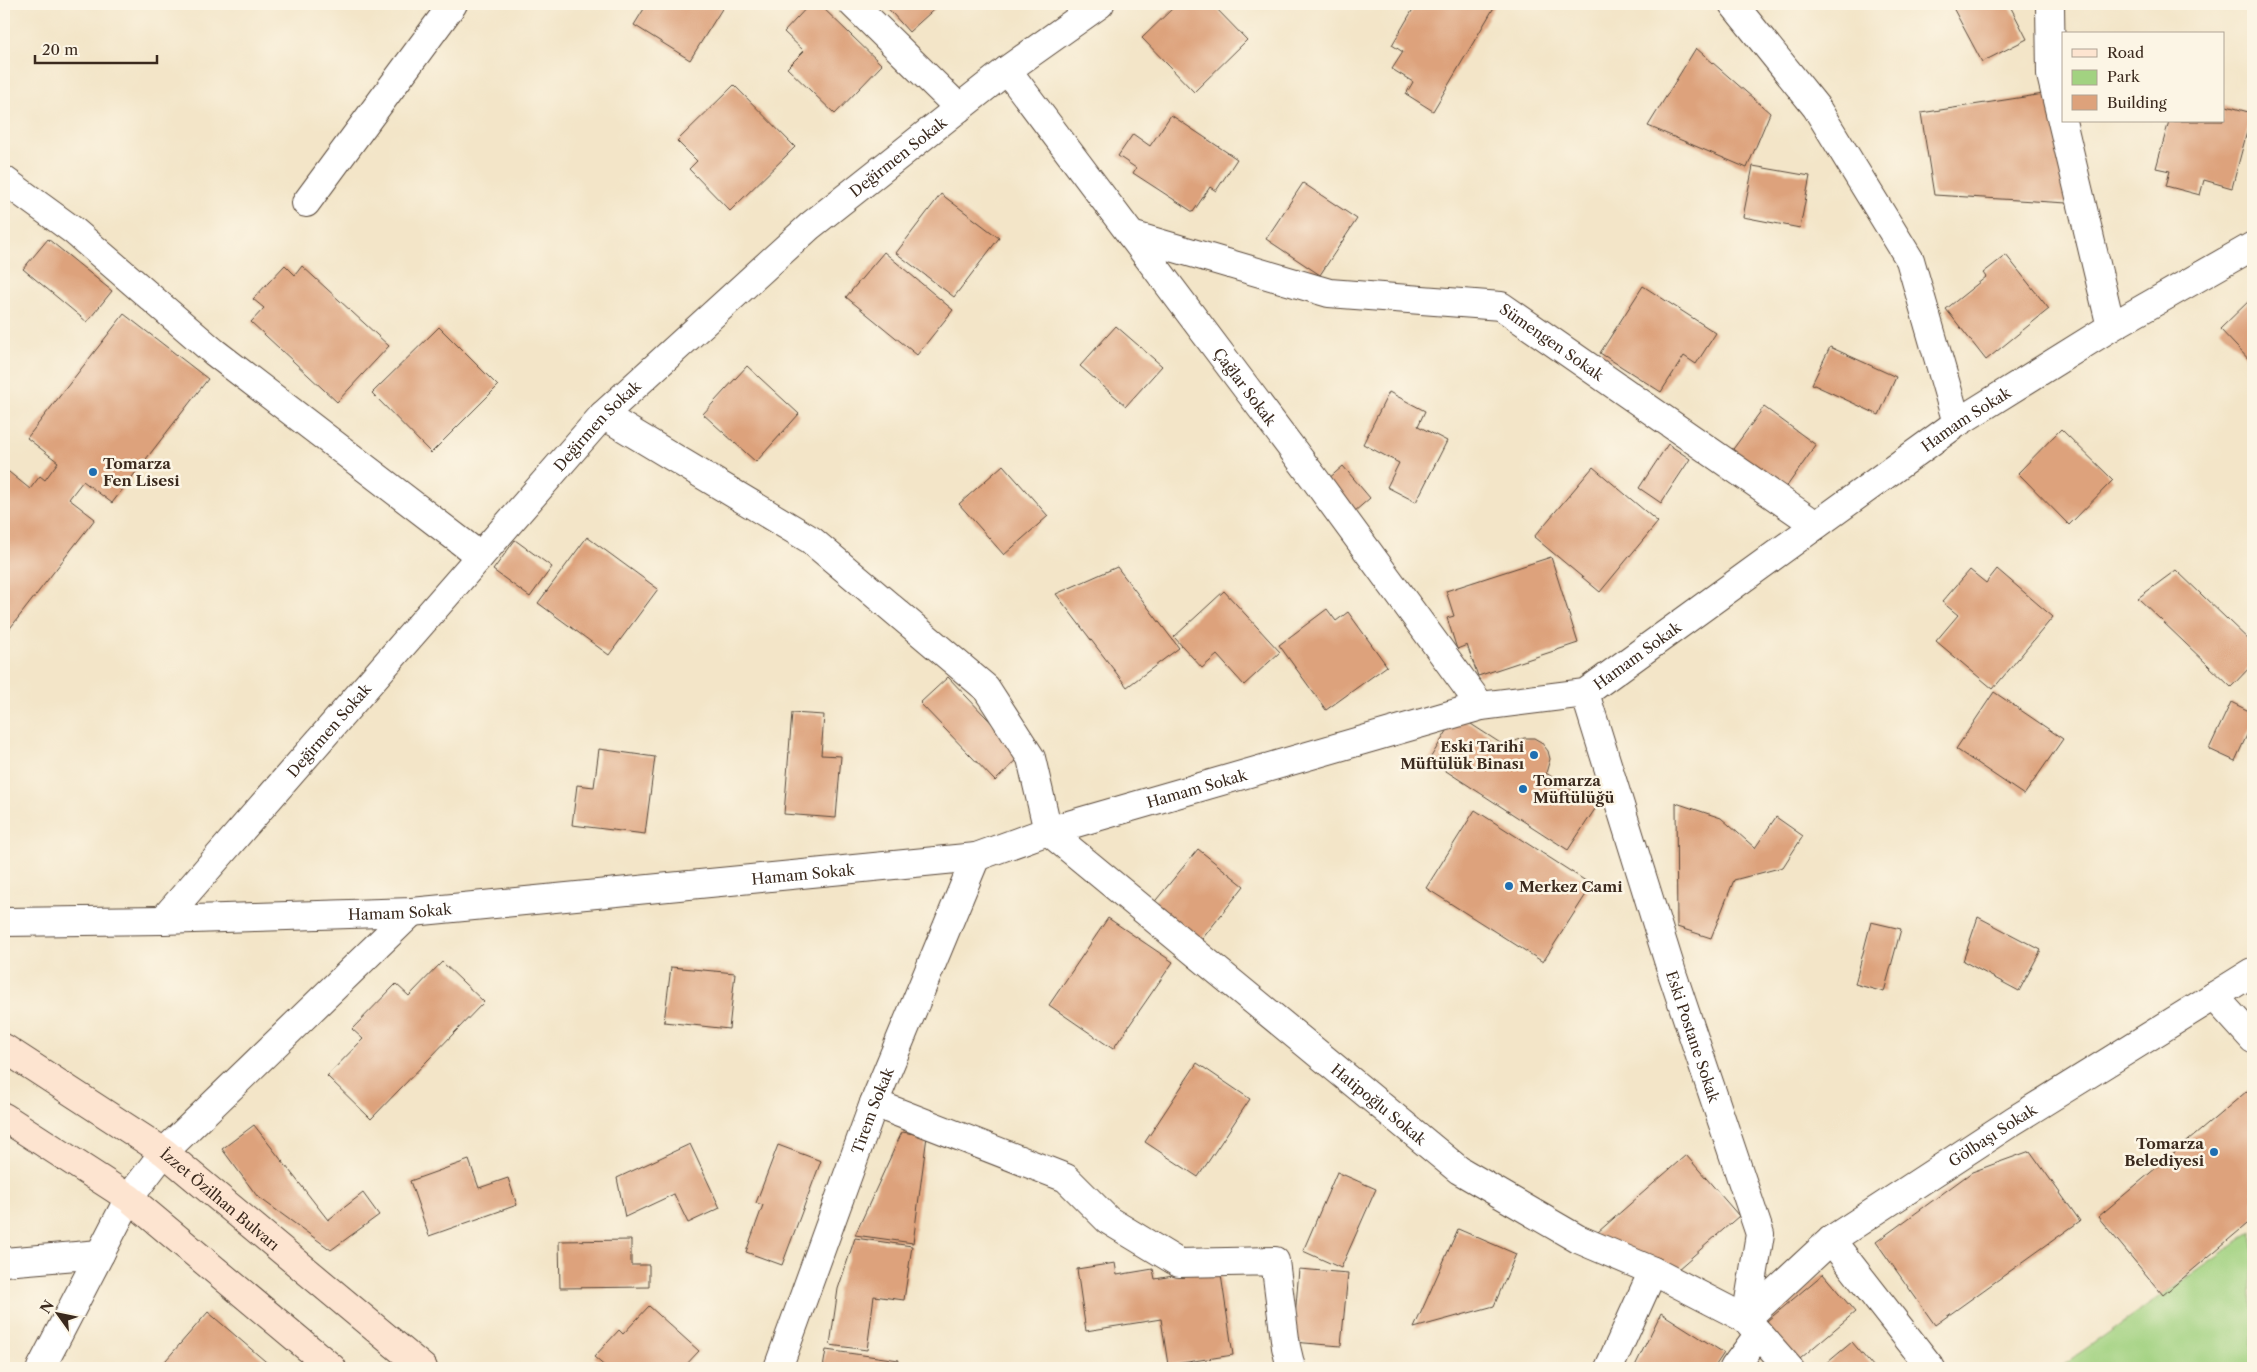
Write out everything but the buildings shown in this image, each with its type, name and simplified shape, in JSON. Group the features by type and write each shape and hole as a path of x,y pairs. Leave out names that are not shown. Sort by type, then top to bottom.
{"main road":[{"name":"İzzet Özilhan Bulvarı","path":"4,1048 164,1152 423,1368"},
{"path":"4,1117 129,1198 332,1368"}],"street":[{"path":"306,203 453,4"},
{"path":"853,4 960,108"},
{"name":"Değirmen Sokak","path":"163,920 603,415 810,226 1007,70 1100,4"},
{"path":"1733,4 1816,107 1910,260 1957,424"},
{"path":"2050,4 2051,75 2062,121"},
{"name":"Çağlar Sokak","path":"1007,70 1314,478 1481,706"},
{"path":"2062,122 2111,327"},
{"path":"4,180 74,231 214,352 480,556"},
{"name":"Sümengen Sokak","path":"1131,234 1329,293 1501,306 1816,524"},
{"name":"Hamam Sokak","path":"4,922 163,920 412,912 976,857 1048,831 1481,706 1585,693 1816,524 1957,424 2111,327 2253,246"},
{"path":"603,415 811,540 986,688 1031,758 1048,831"},
{"name":"Eski Postane Sokak","path":"1585,693 1673,976 1760,1234 1753,1326"},
{"name":"Hatipoğlu Sokak","path":"1048,831 1459,1170 1578,1239 1653,1271 1753,1326"},
{"name":"Tirem Sokak","path":"778,1368 874,1103 976,857"},
{"path":"40,1368 129,1198 164,1152 412,912"},
{"name":"Gölbaşı Sokak","path":"1734,1368 1753,1326 1831,1240 2013,1120 2253,972"},
{"path":"2214,996 2253,1039"},
{"path":"874,1103 1066,1178 1108,1220 1179,1263 1275,1261 1286,1346 1291,1368"},
{"path":"1831,1240 1931,1368"},
{"path":"4,1262 100,1254"},
{"path":"1609,1368 1653,1271"},
{"path":"1753,1326 1789,1368"}],"green space":[{"path":"2253,1232 2253,1368 2058,1368"}],"place":[{"name":"Tomarza Fen Lisesi","path":"93,472"},
{"name":"Eski Tarihi Müftülük Binası","path":"1534,755"},
{"name":"Tomarza Müftülüğü","path":"1523,789"},
{"name":"Merkez Cami","path":"1509,886"},
{"name":"Tomarza Belediyesi","path":"2214,1152"}]}
